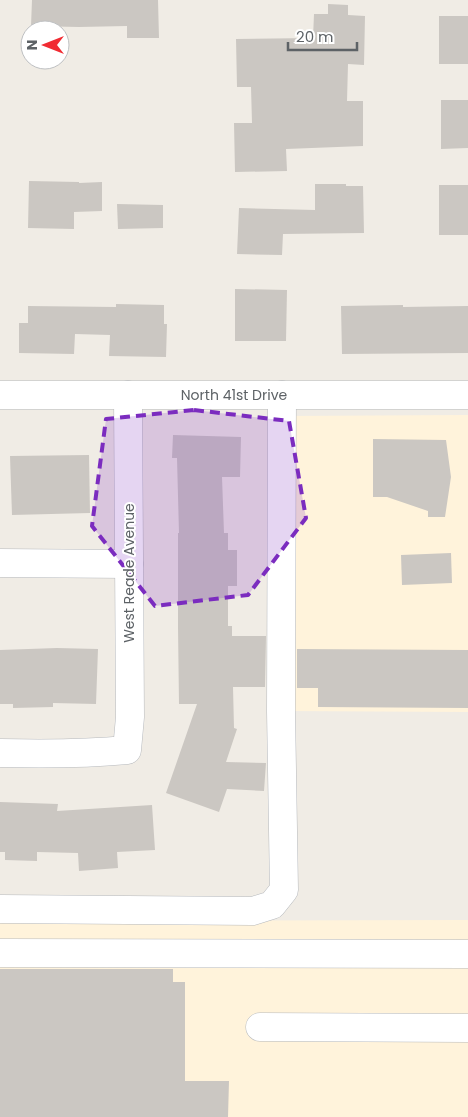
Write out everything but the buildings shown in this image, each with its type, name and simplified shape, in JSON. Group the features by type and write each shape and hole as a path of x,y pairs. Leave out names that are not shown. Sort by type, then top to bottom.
{"street":[{"name":"North 41st Drive","path":"0,395 468,395"},
{"name":"West Reade Avenue","path":"0,753 84,754 127,750 130,717 128,395"},
{"path":"0,909 253,911 272,905 284,890 281,711 282,395"},
{"path":"0,563 129,564"},
{"path":"0,953 467,954"},
{"path":"260,1027 467,1028"}],"highlighted area":[{"path":"194,410 289,421 306,518 248,595 155,606 92,526 106,419"}],"shaded area":[{"path":"468,415 468,712 281,711 282,416"},
{"path":"468,920 468,1117 0,1117 0,921"}]}
